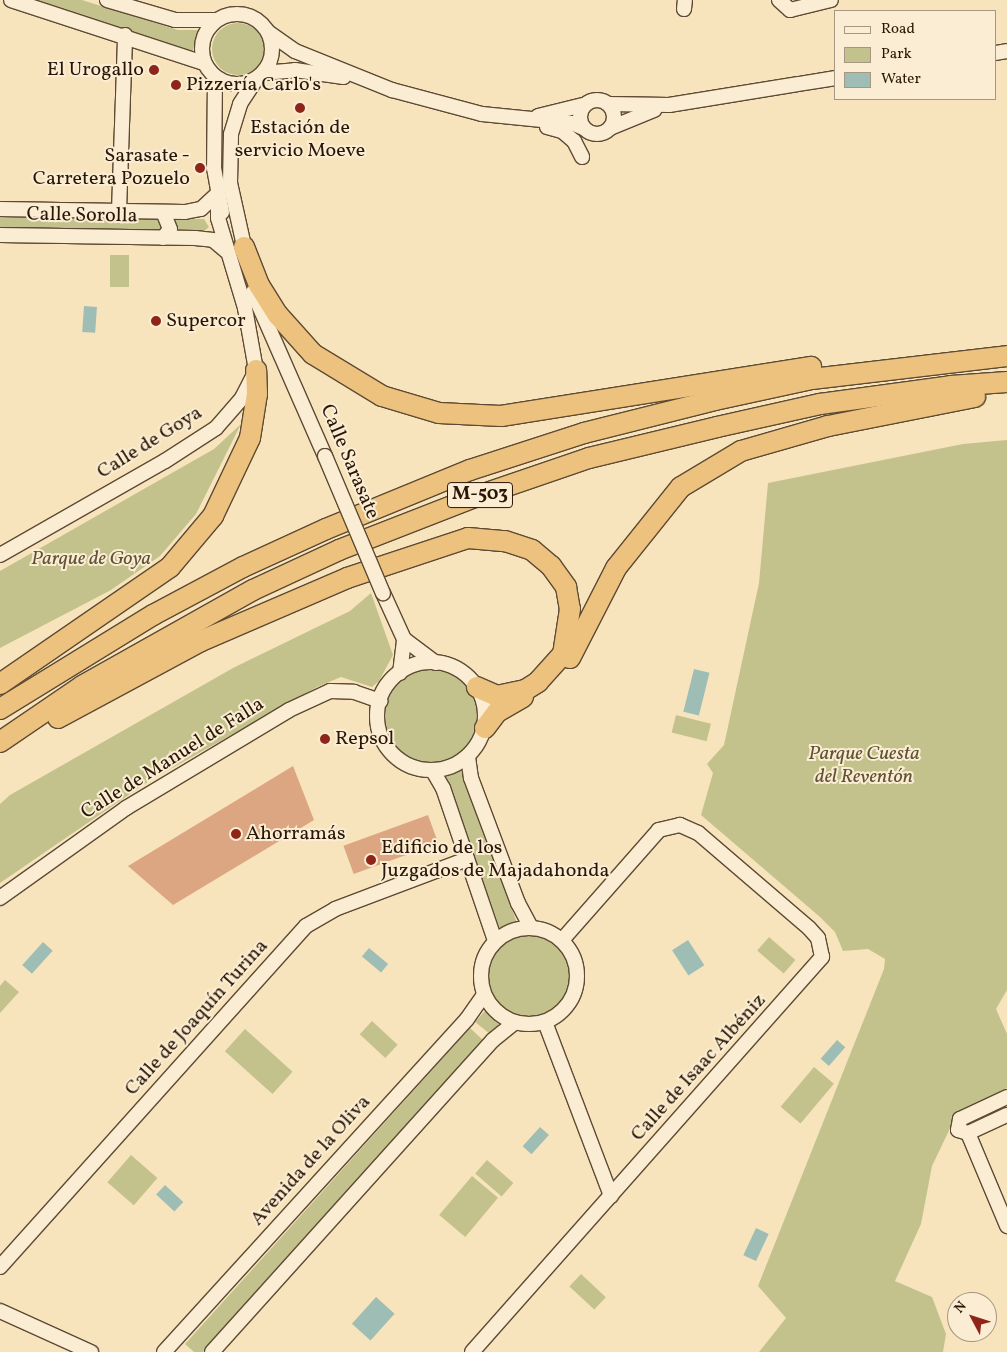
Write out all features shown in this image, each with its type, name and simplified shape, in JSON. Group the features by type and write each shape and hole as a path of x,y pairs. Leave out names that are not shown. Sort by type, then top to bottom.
{"highway":[{"name":"M-503","path":"235,249 278,315 314,354 382,396 439,414 501,416 838,364 936,361 1007,356"},
{"name":"M-503","path":"0,709 121,633 243,567 326,528 470,470 584,434 715,400 812,379 936,361"},
{"path":"0,684 170,567 212,516 250,438 257,394 256,370"},
{"name":"M-503","path":"0,742 82,686 253,590 339,550 475,497 589,458 764,416 951,386 1007,382"},
{"path":"484,728 497,712 542,687 569,660 616,568 681,487 741,450 828,426 950,400 1007,393"},
{"path":"0,751 87,700 201,642 347,578 426,549 468,538 505,541 532,550 551,566 566,587 570,609 562,654 538,682 525,690 497,696 477,687"}],"street":[{"path":"11,0 125,35 204,63"},
{"path":"107,0 175,20 216,20 244,14 295,51 356,79"},
{"path":"778,0 790,10 831,0"},
{"path":"216,20 202,39 204,63 215,78 236,85 260,76 295,70 356,79 427,100 522,120 562,131 574,141 582,157 584,129 579,114 583,105"},
{"path":"260,76 272,53 268,32"},
{"path":"119,211 125,35"},
{"name":"Calle Sarasate","path":"260,76 237,111 230,134 230,183 235,249 404,639 436,662"},
{"name":"Calle Sarasate","path":"215,78 217,199 236,257 259,301"},
{"path":"522,120 583,105 598,99 608,104 668,105 834,78"},
{"path":"608,104 614,118 610,128"},
{"path":"522,120 572,123 599,134 668,105"},
{"path":"217,199 235,249 256,370"},
{"name":"Calle Sorolla","path":"0,209 164,212 201,209 217,199"},
{"name":"Calle Sorolla","path":"163,238 170,228 164,212"},
{"name":"Calle Sorolla","path":"0,235 213,240 235,249"},
{"name":"Calle de Goya","path":"0,555 216,428 242,398 256,370"},
{"path":"400,673 404,639"},
{"path":"436,662 459,670 477,687 485,706 484,728 468,757 452,767 433,771 400,761 388,749 378,725 380,701 400,673 411,666 436,662"},
{"name":"Calle de Manuel de Falla","path":"0,898 126,808 289,710 330,691 354,692 380,701"},
{"path":"468,757 471,778 518,903 531,927"},
{"path":"433,771 468,859 495,941"},
{"name":"Calle de Isaac Albéniz","path":"472,1352 822,957 818,938 809,928 698,833 680,825 659,830 562,940"},
{"name":"Calle de Joaquín Turina","path":"0,1267 306,926 336,909 468,859"},
{"path":"531,927 548,931 562,940 572,953 576,986 570,1001 545,1022 514,1022 491,1007 484,995 481,966 495,941 506,933 531,927"},
{"name":"Avenida de la Oliva","path":"164,1352 467,1019 484,995"},
{"path":"212,1352 493,1040 514,1022"},
{"path":"545,1022 612,1196"},
{"path":"1007,1096 960,1118 958,1130 968,1133 1007,1116"},
{"path":"968,1133 1007,1226"},
{"path":"0,1311 91,1352"}],"green space":[{"path":"35,0 82,0 178,30 198,30 193,51"},
{"path":"238,23 248,25 256,31 262,39 264,49 262,59 256,67 248,73 238,75 228,73 220,67 214,59 212,49 214,39 220,31 228,25"},
{"path":"0,216 204,219 209,227 203,232 0,228"},
{"path":"110,255 129,255 129,287 110,287"},
{"name":"Parque de Goya","path":"241,424 196,514 160,556 111,590 0,648 0,571 214,449"},
{"name":"Parque Cuesta del Reventón","path":"1007,440 1007,990 996,1009 1007,1034 1007,1088 955,1118 932,1166 921,1224 895,1281 932,1297 946,1334 943,1352 759,1352 786,1318 758,1286 884,969 885,959 868,949 843,951 835,932 820,917 701,815 713,773 707,764 724,745 759,583 768,483 963,444"},
{"path":"371,593 393,655 379,681 372,687 341,677 317,687 149,781 0,883 0,804 10,795 233,668 350,611"},
{"path":"432,669 450,673 465,683 475,698 479,716 475,734 465,749 450,759 432,763 414,759 399,749 389,734 385,716 389,698 399,683 414,673"},
{"path":"676,715 711,724 707,741 672,732"},
{"path":"461,769 517,922 500,928 444,775"},
{"path":"528,934 544,937 558,946 567,960 570,976 567,992 558,1006 544,1015 528,1018 512,1015 498,1006 489,992 486,976 489,960 498,946 512,937"},
{"path":"769,937 795,960 784,974 757,951"},
{"path":"5,980 19,992 0,1013 0,986"},
{"path":"485,1011 499,1025 490,1034 475,1022"},
{"path":"372,1021 398,1045 385,1058 360,1034"},
{"path":"470,1028 484,1041 203,1352 194,1352 185,1344"},
{"path":"245,1029 293,1072 272,1094 225,1051"},
{"path":"814,1067 834,1084 800,1124 781,1107"},
{"path":"131,1155 157,1178 134,1205 107,1182"},
{"path":"487,1160 513,1183 502,1197 475,1174"},
{"path":"472,1176 498,1198 465,1237 439,1215"},
{"path":"581,1274 606,1297 594,1310 569,1286"}],"water":[{"path":"84,306 97,307 95,333 82,332"},
{"path":"694,669 710,673 699,716 683,712"},
{"path":"688,940 704,965 688,976 672,950"},
{"path":"43,942 53,951 32,974 22,965"},
{"path":"369,948 388,964 381,972 362,956"},
{"path":"837,1040 845,1047 829,1066 821,1059"},
{"path":"540,1127 549,1135 532,1154 523,1146"},
{"path":"165,1185 183,1202 174,1212 156,1195"},
{"path":"756,1228 769,1234 756,1261 743,1255"},
{"path":"376,1297 395,1314 370,1340 352,1324"}],"building":[{"name":"Ahorramás","path":"293,766 314,820 173,905 128,866"},
{"name":"Edificio de los Juzgados de Majadahonda","path":"428,815 438,843 354,874 343,846"}],"place":[{"name":"El Urogallo","path":"154,70"},
{"name":"Pizzería Carlo's","path":"176,85"},
{"name":"Estación de servicio Moeve","path":"300,108"},
{"name":"Sarasate - Carretera Pozuelo","path":"200,168"},
{"name":"Supercor","path":"156,321"},
{"name":"Repsol","path":"325,739"},
{"name":"Ahorramás","path":"236,834"},
{"name":"Edificio de los Juzgados de Majadahonda","path":"371,860"}]}
